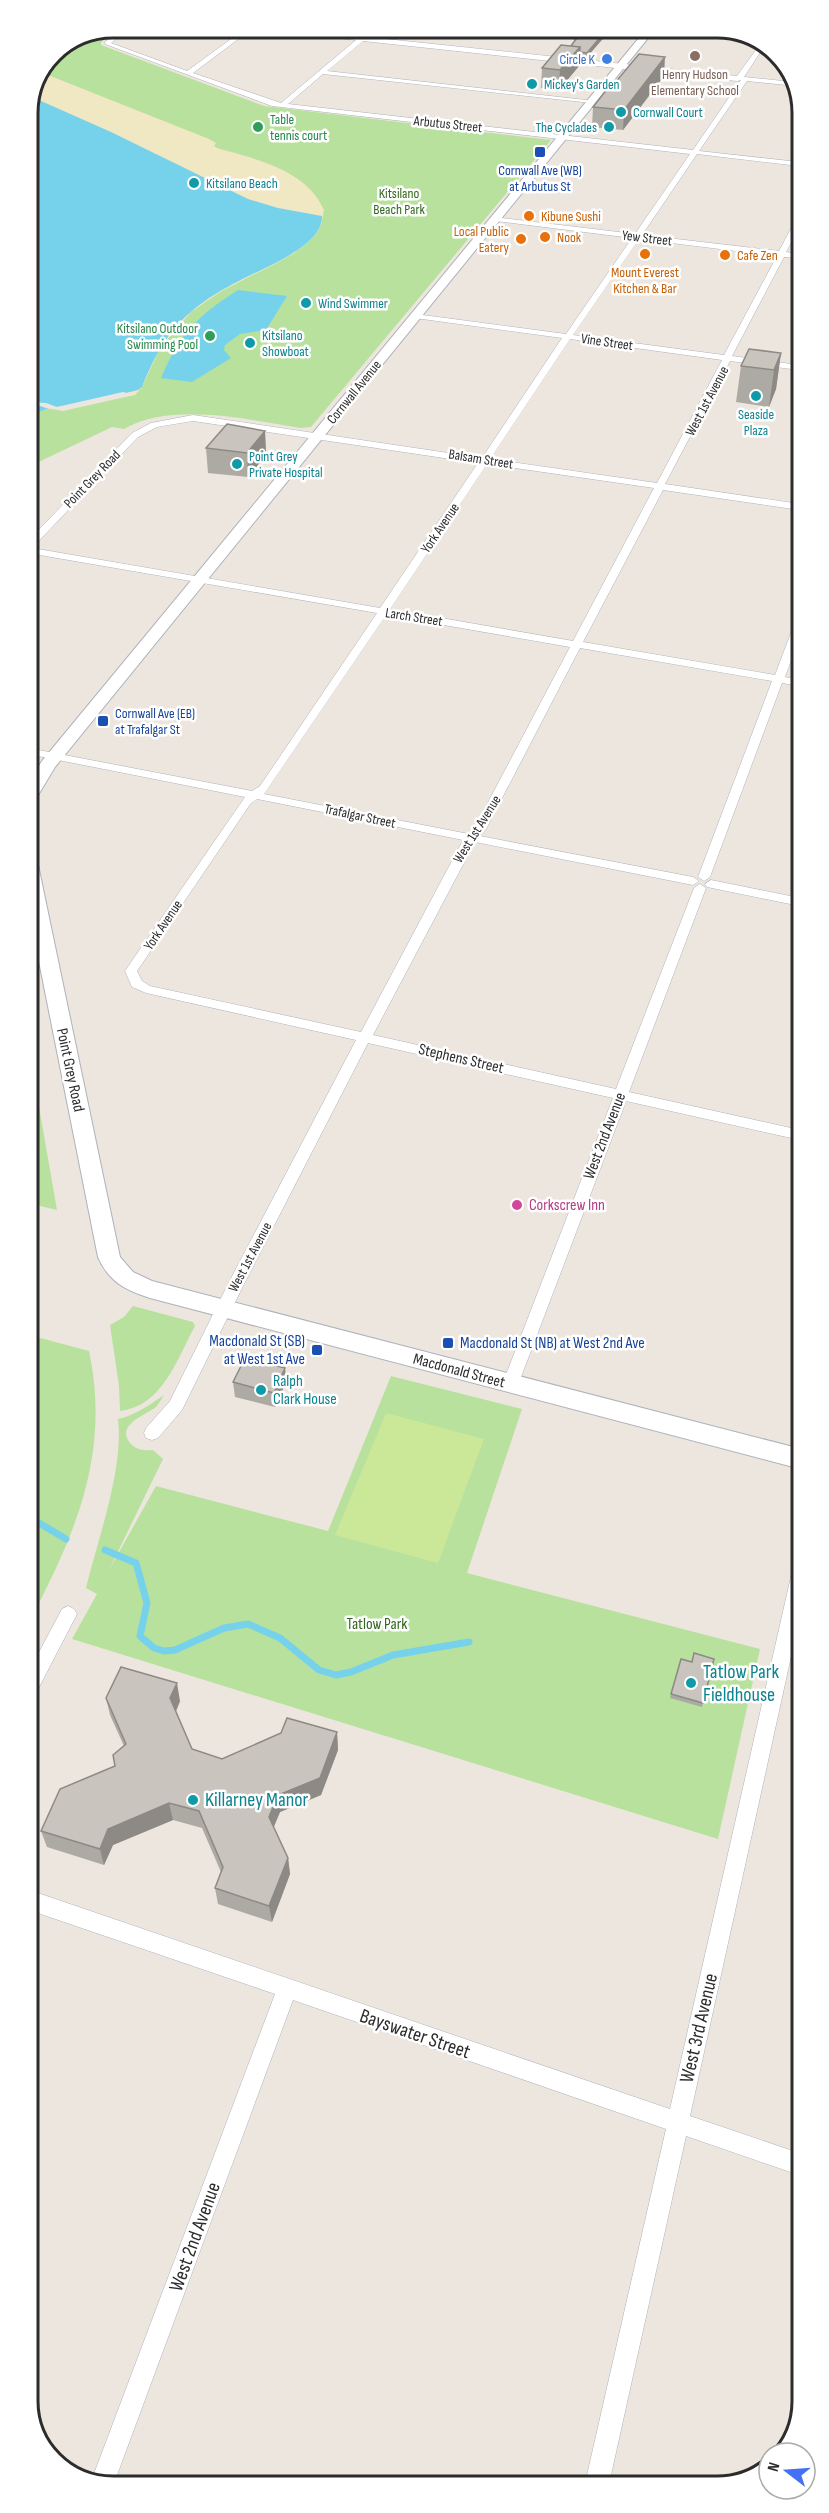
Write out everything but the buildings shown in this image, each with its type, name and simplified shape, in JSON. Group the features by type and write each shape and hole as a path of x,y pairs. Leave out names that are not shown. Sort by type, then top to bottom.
{"main road":[{"name":"Cornwall Avenue","path":"55,756 644,38"},
{"path":"38,777 55,756"},
{"name":"Point Grey Road","path":"38,909 109,1257 120,1277"},
{"name":"Macdonald Street","path":"120,1277 150,1289 510,1385 792,1457"}],"street":[{"name":"Arbutus Street","path":"115,37 107,43 269,103 792,163"},
{"path":"187,72 194,70 237,37"},
{"path":"335,37 785,83"},
{"path":"283,105 362,37"},
{"path":"737,78 741,76 759,51"},
{"path":"322,72 592,101"},
{"name":"York Avenue","path":"131,971 247,801 264,788 745,79"},
{"name":"Yew Street","path":"496,219 792,255"},
{"name":"West 1st Avenue","path":"152,1433 176,1405 223,1308 465,845 480,829 792,235"},
{"name":"Vine Street","path":"415,316 792,367"},
{"name":"Balsam Street","path":"163,422 183,418 209,418 792,506"},
{"name":"Point Grey Road","path":"38,537 135,435 147,427 163,422"},
{"name":"Larch Street","path":"38,550 384,612 792,681"},
{"name":"West 2nd Avenue","path":"510,1385 792,643"},
{"name":"Trafalgar Street","path":"38,753 792,900"},
{"name":"Stephens Street","path":"131,971 137,984 146,989 792,1133"},
{"name":"West 3rd Avenue","path":"599,2476 792,1612"},
{"path":"38,1672 68,1614"},
{"name":"Bayswater Street","path":"38,1903 792,2162"},
{"name":"West 2nd Avenue","path":"105,2475 287,1989"}],"green space":[{"name":"Kitsilano Beach Park","path":"107,38 101,42 101,45 264,106 551,140 311,427 301,428 211,415 165,416 143,421 124,429 112,427 38,462 38,410 135,395 144,382 160,347 183,319 222,290 280,262 308,243 322,221 39,100 43,84 50,71 71,50 84,43"},
{"path":"38,1101 57,1210 38,1205"},
{"path":"133,1306 193,1322 195,1326 175,1366 158,1391 135,1407 120,1411 119,1386 110,1325 124,1317"},
{"path":"38,1337 89,1351 96,1418 93,1450 79,1512 39,1603"},
{"name":"Tatlow Park","path":"391,1376 522,1409 467,1573 760,1649 718,1839 72,1639 97,1594 86,1588 114,1481 119,1439 118,1419 137,1412 164,1395 156,1407 133,1421 126,1431 133,1446 141,1450 153,1450 163,1459 109,1570 156,1486 328,1531"},
{"path":"386,1413 484,1439 438,1563 335,1535"}],"sand":[{"name":"Kitsilano Beach","path":"48,75 209,139 216,143 214,146 217,148 278,168 305,185 316,196 324,210 321,225 307,243 293,254 220,292 191,312 160,348 142,387 135,395 123,392 38,141 39,98"}],"water":[{"path":"39,100 111,132 248,199 278,208 322,216 320,227 302,247 215,294 183,319 162,346 142,387 138,390 81,404 49,408 38,412"},
{"name":"Kitsilano Outdoor Swimming Pool","path":"238,290 287,296 266,330 240,334 225,345 224,350 231,358 192,382 161,378 175,350 191,327 212,308"}],"pier":[{"path":"123,392 134,395 63,411 46,408 38,405 38,403 57,407"}],"waterway":[{"path":"38,1522 66,1539"},
{"path":"105,1550 136,1563 147,1603 140,1636 154,1648 164,1651 175,1650 224,1628 248,1624 280,1638 319,1670 336,1675 351,1672 393,1655 469,1642"}],"place":[{"name":"Henry Hudson Elementary School","path":"695,56"},
{"name":"Circle K","path":"607,59"},
{"name":"Mickey's Garden","path":"532,84"},
{"name":"Cornwall Court","path":"621,112"},
{"name":"Table tennis court","path":"258,127"},
{"name":"The Cyclades","path":"609,127"},
{"name":"Cornwall Ave (WB) at Arbutus St","path":"540,152"},
{"name":"Kitsilano Beach","path":"194,183"},
{"name":"Kibune Sushi","path":"529,216"},
{"name":"Nook","path":"545,237"},
{"name":"Local Public Eatery","path":"521,239"},
{"name":"Mount Everest Kitchen & Bar","path":"645,254"},
{"name":"Cafe Zen","path":"725,255"},
{"name":"Wind Swimmer","path":"306,303"},
{"name":"Kitsilano Outdoor Swimming Pool","path":"210,336"},
{"name":"Kitsilano Showboat","path":"250,343"},
{"name":"Seaside Plaza","path":"756,396"},
{"name":"Point Grey Private Hospital","path":"237,464"},
{"name":"Cornwall Ave (EB) at Trafalgar St","path":"103,721"},
{"name":"Corkscrew Inn","path":"517,1205"},
{"name":"Macdonald St (NB) at West 2nd Ave","path":"448,1343"},
{"name":"Macdonald St (SB) at West 1st Ave","path":"317,1350"},
{"name":"Ralph Clark House","path":"261,1390"},
{"name":"Tatlow Park Fieldhouse","path":"691,1683"},
{"name":"Killarney Manor","path":"193,1800"}]}
